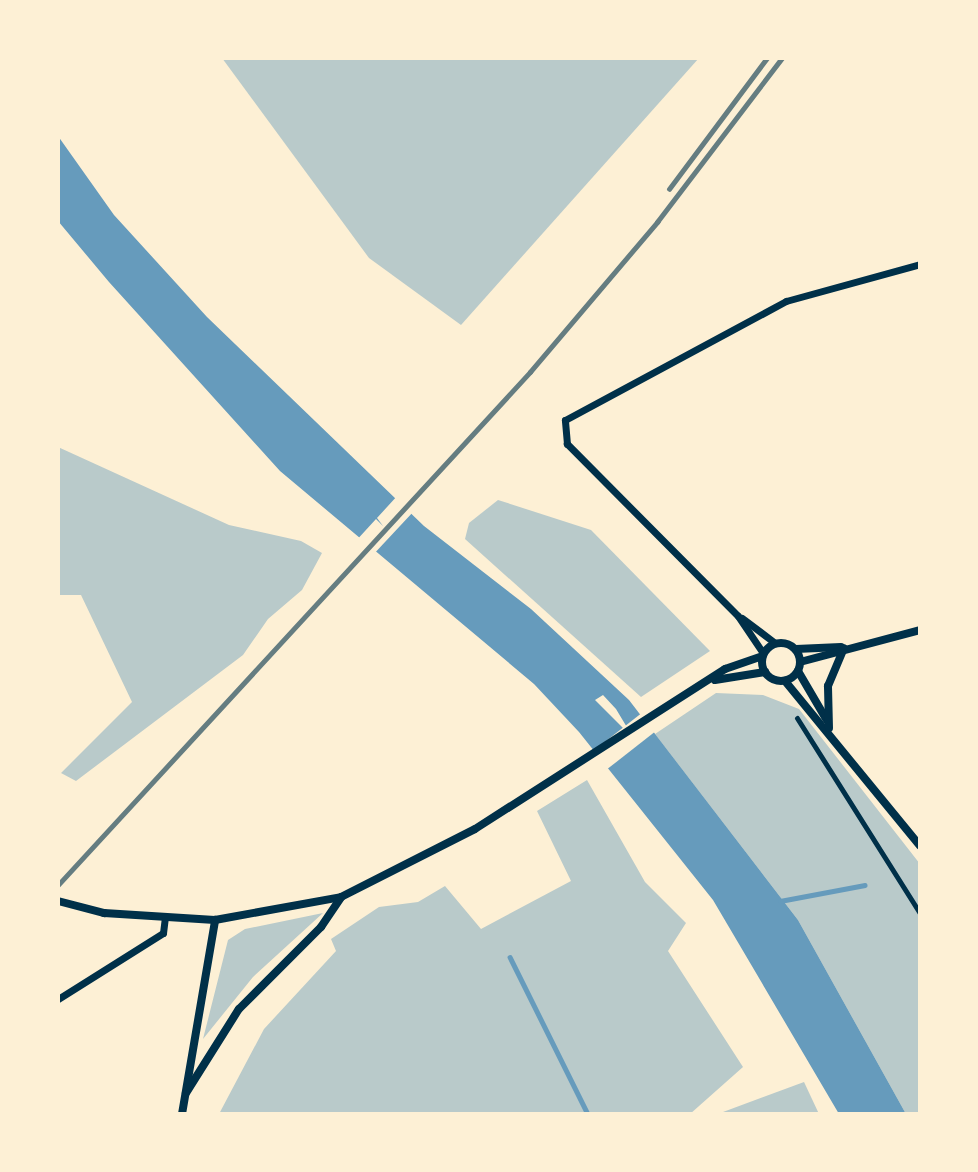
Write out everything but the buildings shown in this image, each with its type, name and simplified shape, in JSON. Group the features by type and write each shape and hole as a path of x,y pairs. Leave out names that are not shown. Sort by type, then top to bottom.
{"street":[{"path":"844,648 796,649 775,643 738,616 567,444 565,420 795,297 920,264"},
{"path":"738,616 762,655 765,672"},
{"path":"785,681 799,666 844,648 920,630"},
{"path":"58,901 164,917 215,920 341,897 415,863 547,786 713,682 725,669 762,655 775,643"},
{"path":"829,729 828,686 844,648"},
{"path":"796,649 799,666 829,729"},
{"path":"713,682 765,672 785,681 829,729 920,846"},
{"path":"797,718 920,913"},
{"path":"186,1093 209,1052 254,990 321,927 341,897"},
{"path":"58,999 163,933 164,917"},
{"path":"182,1114 215,920"},
{"path":"194,1049 209,1052"}],"shaded area":[{"path":"222,58 699,58 461,325 369,258"},
{"path":"58,447 229,525 301,541 322,553 302,590 268,619 243,655 76,781 61,773 132,702 81,595 58,595"},
{"path":"498,500 591,530 710,651 641,697 465,539 469,523"},
{"path":"716,693 763,695 799,709 920,864 920,1114 906,1114 798,920 655,734"},
{"path":"587,780 645,882 686,923 668,951 743,1067 690,1114 219,1114 264,1029 336,951 331,939 379,907 418,902 445,886 481,929 571,881 537,811"},
{"path":"323,913 253,977 203,1039 228,940 245,929"},
{"path":"804,1082 819,1114 720,1114 723,1112"}],"water":[{"path":"58,136 114,215 207,317 424,526 531,609 629,700 798,920 906,1114 839,1114 713,900 579,732 534,684 280,471 109,282 58,221","holes":["603,695 616,709 634,739 595,700"]}],"pier":[{"path":"398,495 414,511 371,557 354,543 376,519 383,526 377,518"},
{"path":"643,712 657,730 604,771 590,753"}],"waterway":[{"path":"780,901 865,885"},
{"path":"510,957 588,1114"}],"railway":[{"path":"669,189 767,58"},
{"path":"58,885 530,372 657,222 782,58"}]}
